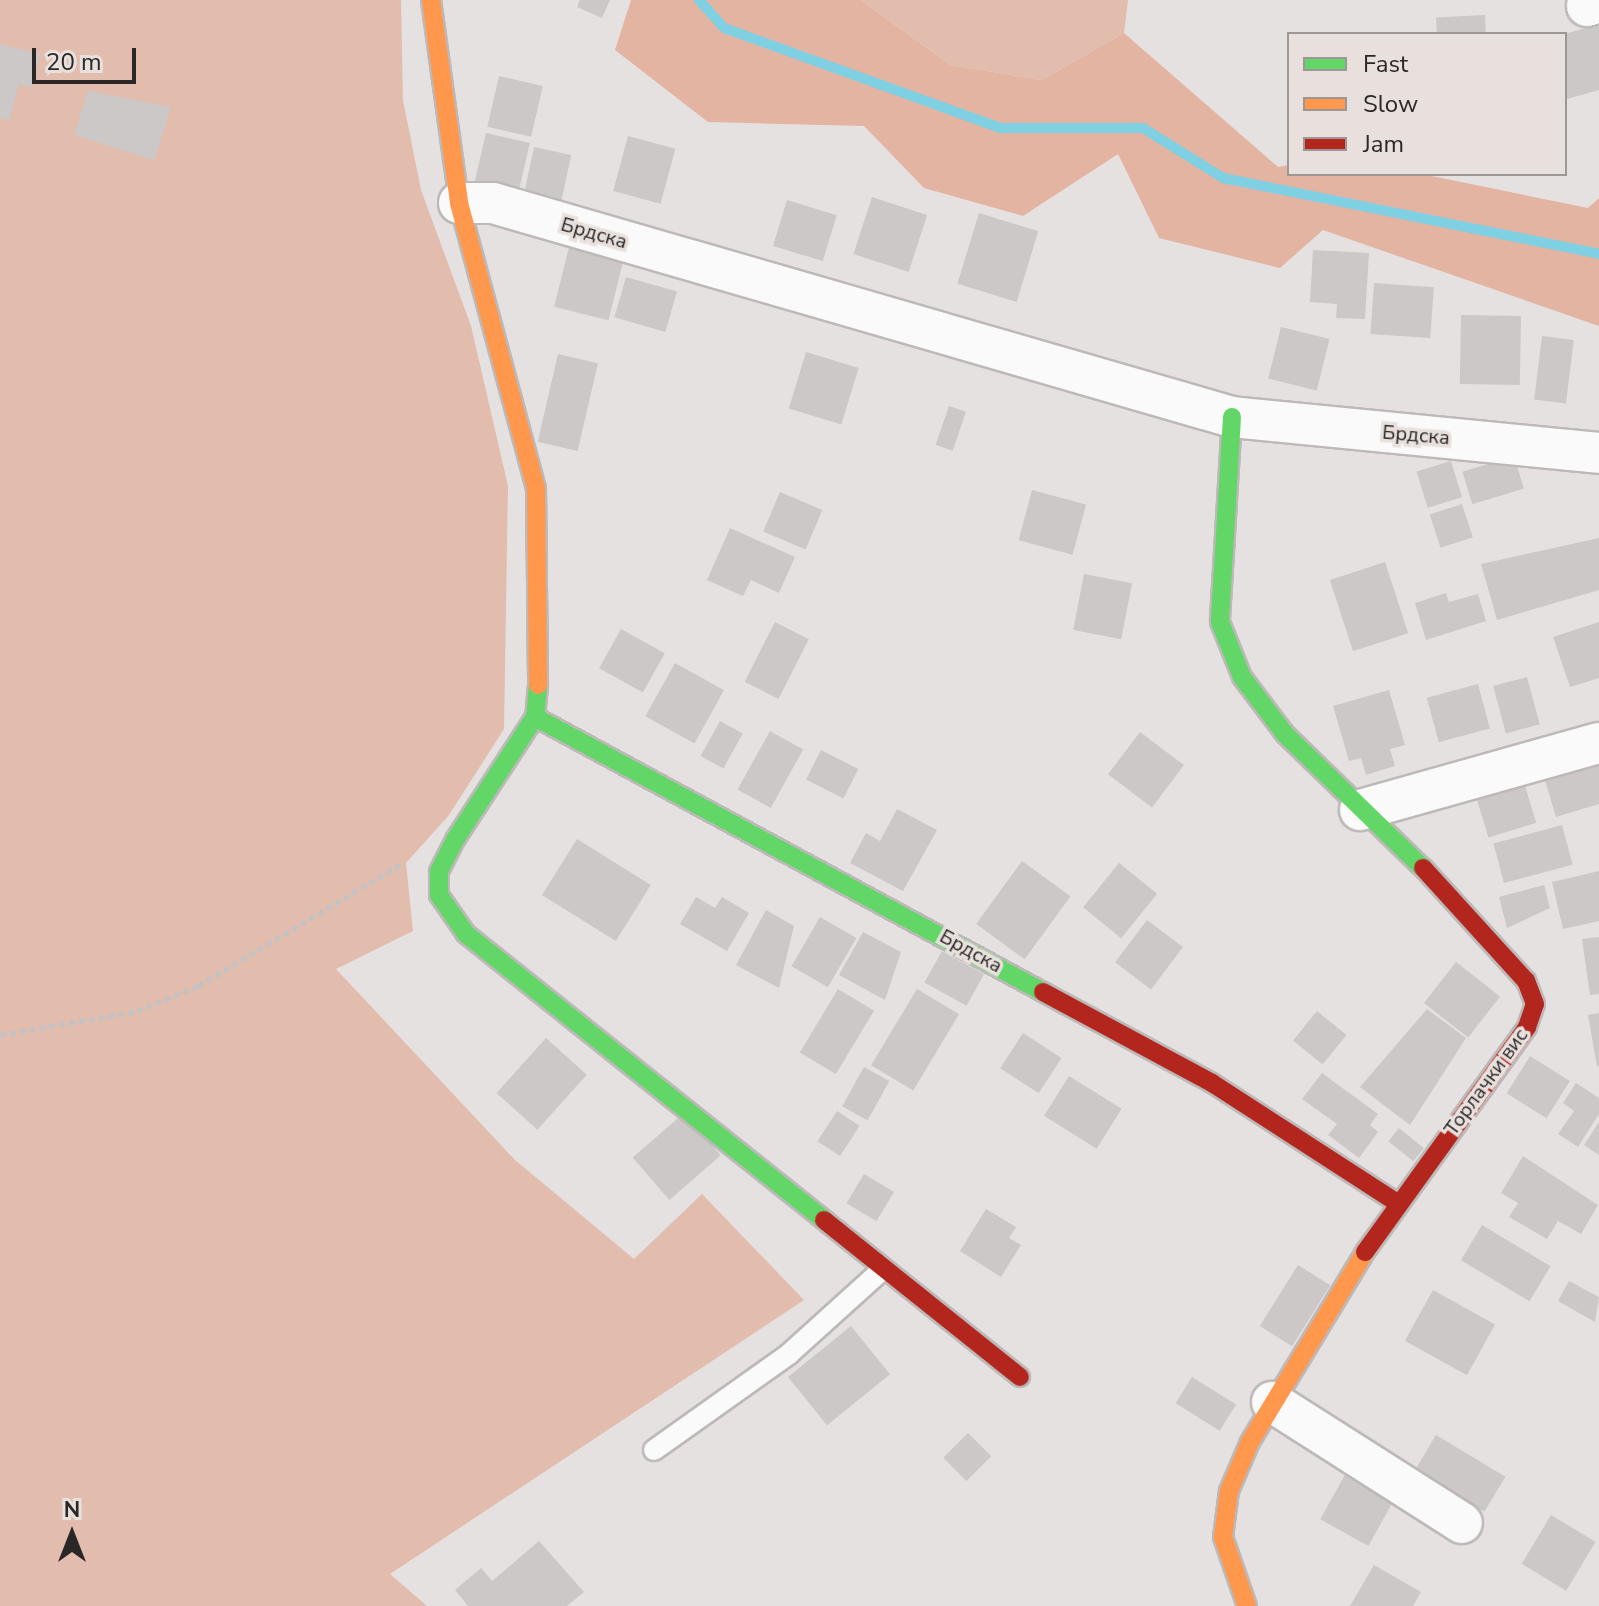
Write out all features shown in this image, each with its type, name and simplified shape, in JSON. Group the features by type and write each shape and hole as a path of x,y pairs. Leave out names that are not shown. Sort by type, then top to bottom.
{"street":[{"path":"431,0 459,203 536,488 541,659 535,717 456,838 437,884 453,921 882,1270 1020,1377"},
{"name":"Брдска","path":"459,203 493,203 1232,417 1599,453"},
{"path":"1232,417 1223,639 1260,703 1360,810 1599,743"},
{"name":"Брдска","path":"535,717 1212,1083 1396,1202"},
{"name":"Торлачки вис","path":"1247,1606 1223,1537 1229,1491 1272,1402 1396,1202 1527,1027 1535,1004 1526,981 1446,890 1360,810"},
{"path":"1272,1402 1462,1523"}],"lane":[{"path":"654,1450 789,1354 882,1270"}],"path":[{"path":"0,1035 137,1011 198,986 456,838"}],"shaded area":[{"path":"0,0 401,0 403,100 421,190 471,326 508,486 504,729 449,815 406,863 413,931 336,969 515,1160 634,1259 702,1194 804,1300 390,1574 427,1606 0,1606"},
{"path":"631,0 861,0 950,65 1042,80 1124,33 1278,167 1287,165 1287,176 1432,176 1588,208 1599,198 1599,326 1323,230 1280,268 1159,238 1118,154 1023,216 924,188 864,126 708,122 615,50"},
{"path":"861,0 1128,0 1124,33 1042,80 950,65"}],"building":[{"path":"580,0 610,0 602,18 577,7"},
{"path":"1485,15 1486,32 1437,32 1436,18"},
{"path":"1599,24 1599,90 1567,99 1567,33"},
{"path":"0,44 40,54 31,88 19,84 9,121 0,118"},
{"path":"499,76 543,86 531,137 487,127"},
{"path":"88,91 171,107 154,160 74,135"},
{"path":"486,133 530,143 518,196 474,186"},
{"path":"628,136 675,149 661,204 613,191"},
{"path":"534,147 571,155 561,205 523,197"},
{"path":"872,197 927,215 909,272 853,254"},
{"path":"787,200 837,215 823,261 773,246"},
{"path":"979,213 1038,231 1017,302 957,284"},
{"path":"572,235 626,249 608,320 554,307"},
{"path":"1313,250 1369,253 1365,319 1336,318 1337,304 1310,302"},
{"path":"626,277 677,292 665,332 614,317"},
{"path":"1374,283 1434,287 1430,338 1370,334"},
{"path":"1461,315 1521,316 1520,385 1460,384"},
{"path":"1281,327 1330,339 1317,391 1268,378"},
{"path":"1542,336 1574,340 1566,403 1534,400"},
{"path":"806,352 859,368 841,425 789,408"},
{"path":"558,354 598,363 578,451 538,442"},
{"path":"949,406 966,412 953,451 936,445"},
{"path":"1514,456 1524,489 1472,504 1462,472"},
{"path":"1451,461 1462,497 1428,508 1417,472"},
{"path":"1032,490 1086,504 1073,555 1019,540"},
{"path":"780,492 822,510 806,550 763,532"},
{"path":"1462,504 1473,537 1440,548 1430,515"},
{"path":"730,528 795,557 779,593 751,580 743,596 707,580"},
{"path":"1599,538 1599,590 1497,620 1481,564"},
{"path":"1385,562 1408,633 1353,651 1330,580"},
{"path":"1084,574 1132,583 1121,639 1073,630"},
{"path":"1446,593 1449,602 1478,594 1486,621 1426,640 1415,603"},
{"path":"775,622 809,639 778,699 745,682"},
{"path":"1599,622 1599,678 1570,687 1553,637"},
{"path":"621,629 665,653 643,693 599,668"},
{"path":"675,663 724,690 694,744 645,716"},
{"path":"1527,677 1540,724 1506,733 1493,686"},
{"path":"1478,684 1490,728 1439,742 1427,698"},
{"path":"1389,690 1405,745 1390,749 1395,766 1366,775 1361,758 1349,761 1333,706"},
{"path":"720,721 743,734 723,769 701,756"},
{"path":"770,731 803,749 771,808 738,790"},
{"path":"1140,732 1184,765 1152,807 1108,774"},
{"path":"821,750 858,769 843,798 806,779"},
{"path":"1599,761 1599,804 1556,817 1544,777"},
{"path":"1522,776 1536,823 1489,837 1474,791"},
{"path":"897,809 937,830 903,891 850,863 866,833 880,841"},
{"path":"1562,825 1573,865 1504,883 1493,843"},
{"path":"577,839 651,885 616,941 542,895"},
{"path":"1022,861 1071,896 1025,959 976,924"},
{"path":"1119,863 1157,894 1121,938 1083,907"},
{"path":"1599,871 1599,921 1563,929 1552,882"},
{"path":"1544,885 1550,908 1507,928 1499,897"},
{"path":"696,897 715,908 722,897 749,913 727,951 680,924"},
{"path":"766,910 794,926 779,988 736,965"},
{"path":"820,917 856,938 828,987 792,966"},
{"path":"1147,920 1183,947 1151,989 1115,962"},
{"path":"863,932 901,952 885,1000 839,975"},
{"path":"1599,937 1599,994 1590,995 1582,939"},
{"path":"942,951 984,974 967,1006 925,982"},
{"path":"1456,962 1500,996 1468,1037 1424,1003"},
{"path":"838,989 874,1011 836,1074 800,1052"},
{"path":"917,989 959,1014 913,1091 871,1065"},
{"path":"1427,1009 1466,1038 1410,1125 1360,1087"},
{"path":"1317,1011 1347,1035 1323,1064 1293,1041"},
{"path":"1599,1013 1599,1066 1597,1066 1588,1015"},
{"path":"1023,1033 1062,1058 1039,1093 1000,1068"},
{"path":"546,1038 587,1075 537,1130 496,1093"},
{"path":"1530,1056 1570,1081 1547,1118 1507,1093"},
{"path":"864,1067 889,1081 868,1120 842,1106"},
{"path":"1322,1073 1378,1114 1370,1125 1378,1132 1359,1158 1328,1135 1337,1124 1302,1099"},
{"path":"1069,1076 1122,1109 1097,1149 1044,1116"},
{"path":"1576,1083 1599,1098 1599,1114 1578,1147 1558,1134 1574,1111 1563,1103"},
{"path":"837,1111 860,1126 840,1156 817,1141"},
{"path":"684,1113 721,1155 669,1200 633,1158"},
{"path":"1599,1122 1599,1155 1584,1145"},
{"path":"1399,1128 1424,1148 1413,1161 1388,1141"},
{"path":"1523,1156 1598,1205 1581,1234 1558,1221 1547,1239 1509,1217 1518,1203 1501,1193"},
{"path":"864,1174 894,1192 876,1221 846,1203"},
{"path":"986,1209 1016,1227 1009,1238 1021,1245 1001,1277 960,1251"},
{"path":"1482,1225 1551,1266 1529,1301 1461,1260"},
{"path":"1298,1265 1330,1285 1292,1346 1260,1326"},
{"path":"1569,1281 1599,1297 1595,1322 1558,1301"},
{"path":"1433,1290 1495,1324 1467,1375 1405,1341"},
{"path":"851,1326 890,1374 827,1425 788,1377"},
{"path":"1192,1377 1236,1405 1220,1431 1176,1403"},
{"path":"968,1433 991,1456 967,1481 943,1458"},
{"path":"1436,1435 1505,1477 1484,1512 1415,1470"},
{"path":"1346,1473 1394,1500 1368,1546 1320,1519"},
{"path":"1551,1515 1596,1542 1566,1591 1522,1564"},
{"path":"539,1541 584,1592 567,1606 468,1606 455,1590 481,1568 492,1581"},
{"path":"1374,1565 1421,1592 1413,1606 1350,1606"}],"waterway":[{"path":"699,0 724,28 1000,128 1143,128 1223,178 1599,254"}],"traffic: fast":[{"path":"1232,417 1220,622 1242,677 1285,734 1423,868"},
{"path":"538,685 535,717 456,838 439,872 439,895 466,934 824,1220"},
{"path":"535,717 1043,992"}],"traffic: slow":[{"path":"431,0 459,203 536,488 538,685"},
{"path":"1247,1606 1223,1537 1229,1491 1250,1442 1365,1252"}],"traffic: jam":[{"path":"1365,1252 1527,1027 1535,1004 1526,981 1423,868"},
{"path":"1043,992 1212,1083 1396,1202"},
{"path":"824,1220 1020,1377"}]}
